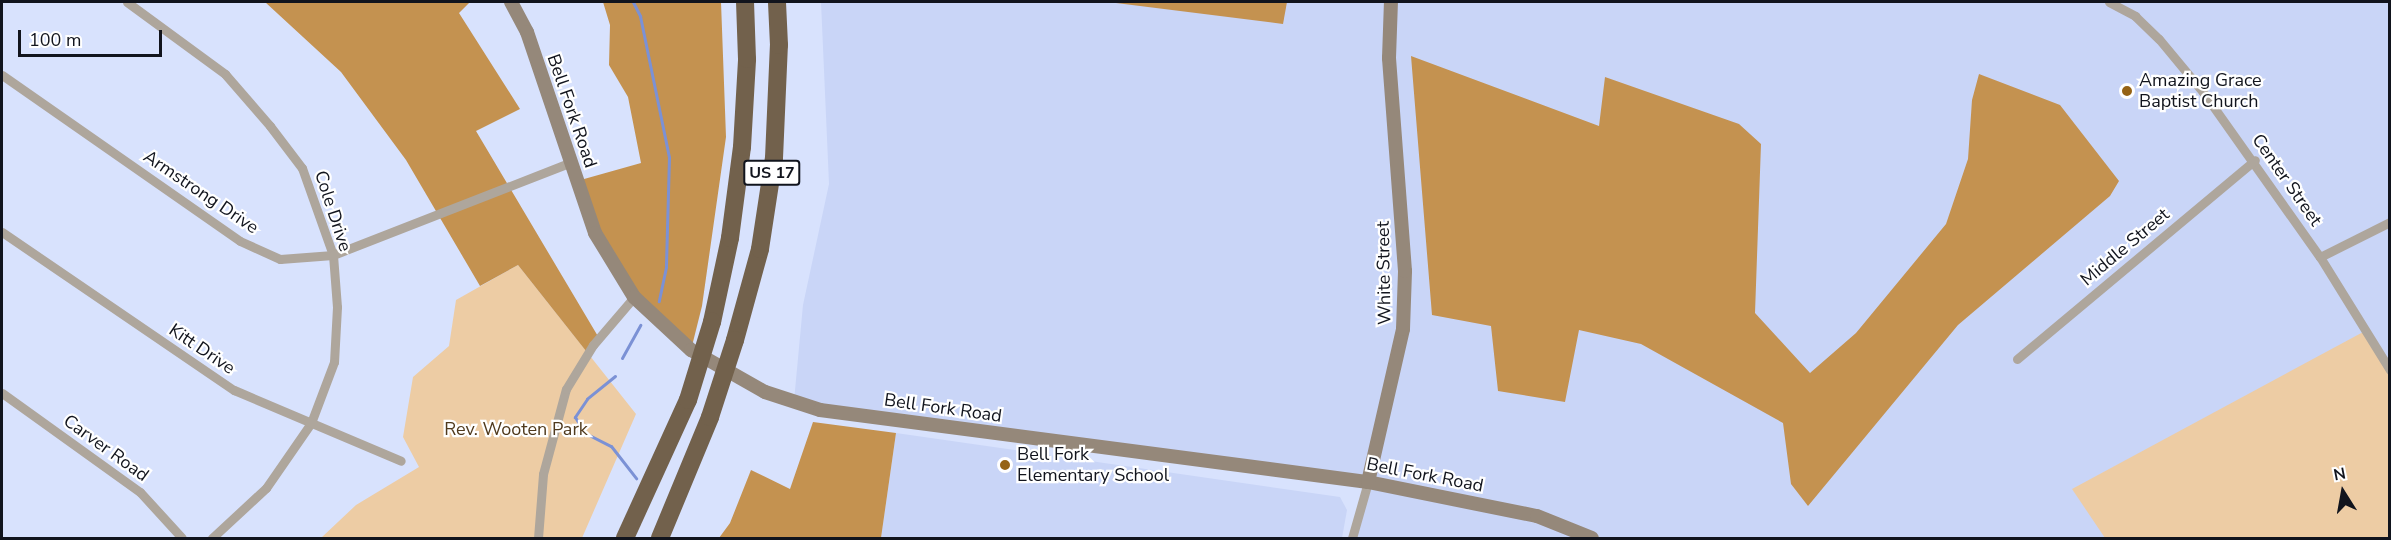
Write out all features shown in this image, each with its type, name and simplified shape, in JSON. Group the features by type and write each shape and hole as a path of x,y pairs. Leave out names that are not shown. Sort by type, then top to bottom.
{"highway":[{"name":"US 17","path":"625,538 688,399 712,322 730,238 742,147 747,59 745,2"},
{"name":"US 17","path":"660,538 710,417 735,340 760,249 774,158 779,45 777,2"}],"main road":[{"name":"Bell Fork Road","path":"511,2 527,32 595,233 634,297 691,350 765,392 820,410 1368,482 1537,516 1592,538"},
{"name":"White Street","path":"1368,482 1403,329 1405,271 1389,58 1391,2"}],"street":[{"name":"Cole Drive","path":"127,2 225,74 270,126 302,168 333,255 337,307 334,362 311,423 266,488 212,538"},
{"name":"Center Street","path":"2109,2 2135,16 2175,56 2254,160 2320,257 2390,370"},
{"name":"Armstrong Drive","path":"2,75 240,241 280,259 333,255 571,162"},
{"name":"Middle Street","path":"2017,359 2254,160"},
{"path":"2320,257 2390,222"},
{"name":"Kitt Drive","path":"2,232 234,390 401,461"},
{"path":"538,538 543,474 566,389 593,345 634,297"},
{"name":"Carver Road","path":"2,393 140,492 182,538"},
{"name":"White Street","path":"1352,538 1368,482"}],"shaded area":[{"path":"265,2 470,2 459,13 520,109 476,131 599,338 586,351 518,265 480,286 406,160 341,72"},
{"path":"603,2 721,2 726,137 702,306 691,350 634,297 595,233 577,181 641,163 628,97 609,65 610,25"},
{"path":"821,2 2389,2 2389,538 1352,538 1367,482 794,401 803,305 829,184"},
{"path":"1108,2 1287,2 1283,24"},
{"path":"1411,56 1599,126 1605,77 1739,124 1761,144 1755,313 1810,373 1856,333 1946,224 1968,159 1972,100 1979,74 2060,105 2119,181 2110,196 1958,325 1808,506 1791,484 1783,423 1641,344 1579,330 1565,402 1498,391 1491,326 1432,315"},
{"path":"813,422 896,433 881,538 719,538 730,523 751,470 790,489"},
{"name":"Bell Fork Elementary School","path":"896,433 1340,497 1347,510 1342,538 881,538"}],"green space":[{"name":"Rev. Wooten Park","path":"518,265 636,414 582,538 321,538 356,505 419,467 403,437 413,377 449,346 456,300"},
{"path":"2365,331 2389,370 2389,538 2105,538 2072,489"}],"waterway":[{"path":"633,2 640,16 669,157 666,267 659,301"},
{"path":"622,358 640,325"},
{"path":"615,376 587,399 575,417 585,433 611,446 636,478"}],"place":[{"name":"Amazing Grace Baptist Church","path":"2127,91"},
{"name":"Bell Fork Elementary School","path":"1005,465"}]}
